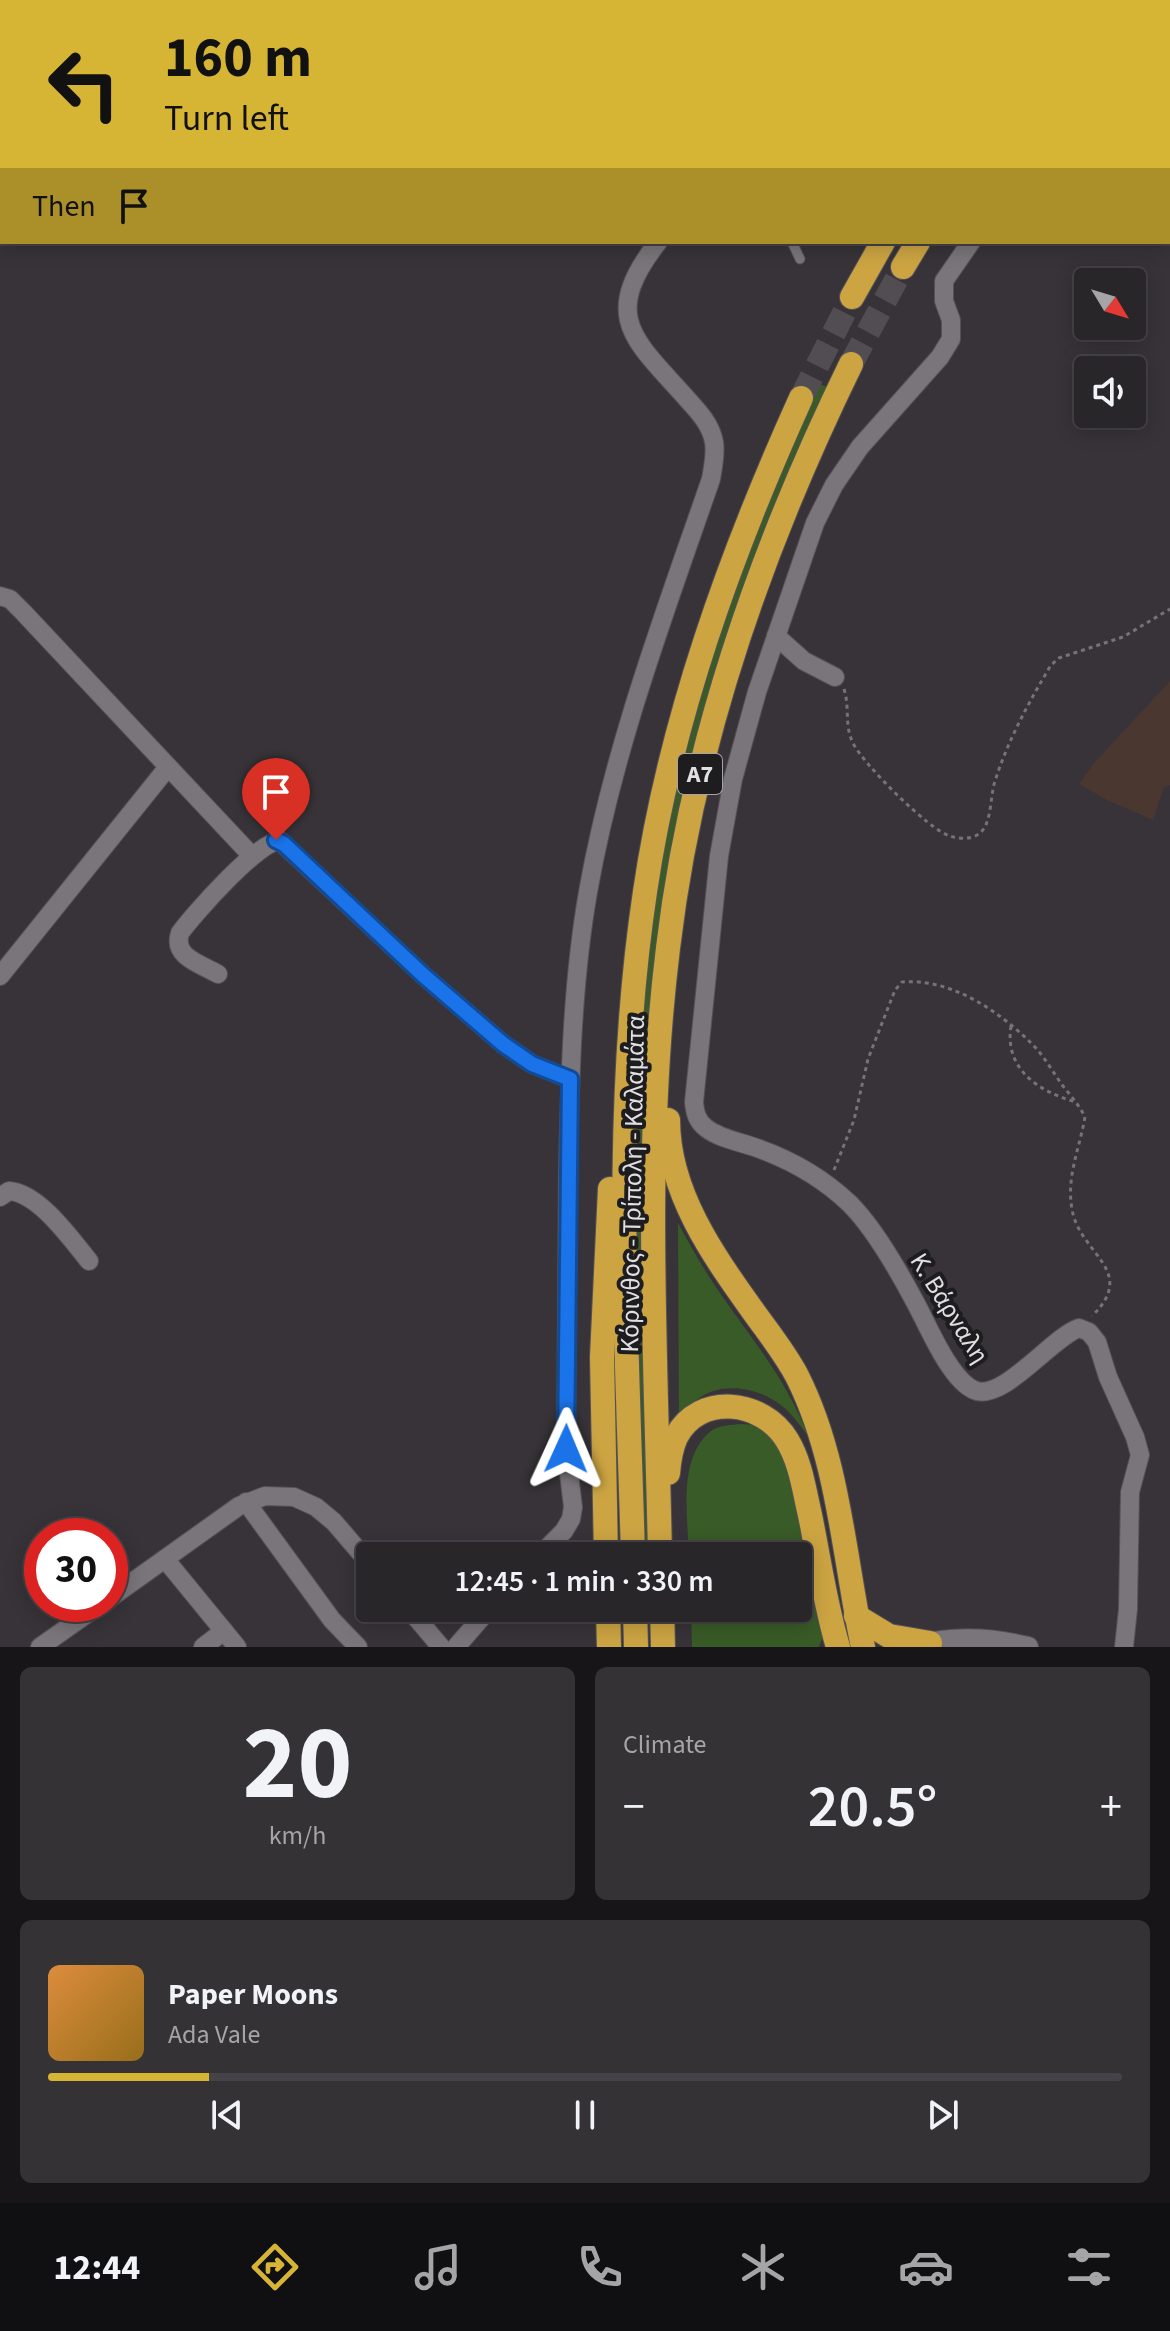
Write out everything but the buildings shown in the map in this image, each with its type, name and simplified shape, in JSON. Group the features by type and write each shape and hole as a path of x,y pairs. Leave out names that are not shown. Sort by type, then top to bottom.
{"highway":[{"path":"852,297 882,244"},
{"path":"903,267 917,244"},
{"name":"Κόρινθος - Τρίπολη - Καλαμάτα","path":"661,1542 655,1169 657,1077 667,950 675,894 695,792 736,643 790,496 851,364"},
{"name":"Κόρινθος - Τρίπολη - Καλαμάτα","path":"633,1542 625,1170 627,1076 638,949 654,841 694,680 740,541 801,398"},
{"path":"606,1542 602,1357 604,1287 626,995 638,949"},
{"path":"667,950 668,1127 677,1180 687,1206 714,1251 797,1377 829,1467 863,1647"},
{"path":"662,1542 670,1459 677,1436 693,1417 717,1406 748,1409 775,1425 795,1456 833,1642"},
{"path":"856,1616 889,1636 921,1645"},
{"path":"608,1622 609,1647"},
{"path":"635,1622 636,1647"},
{"path":"662,1622 663,1647"}],"street":[{"path":"552,1542 570,1523 573,1507 566,1449 570,1079 579,960 597,842 635,701 711,479 714,461 715,443 709,427 646,353 629,320 627,300 631,283 657,244"},
{"path":"835,677 804,661 776,636 815,523 834,485 860,447 940,357 951,339 944,281 970,244"},
{"path":"0,596 10,599 23,612 252,856"},
{"name":"Κ. Βάρναλη","path":"776,636 740,752 725,820 714,888 695,1113 704,1127 719,1136 782,1159 829,1185 852,1206 913,1296 945,1358 960,1380 975,1391 991,1392 1046,1352 1066,1333 1079,1328"},
{"path":"0,976 168,767"},
{"path":"218,974 182,953 178,947 178,937 202,907 252,856 271,841 280,841 423,975 503,1044 532,1064 570,1079"},
{"path":"0,1197 9,1191 23,1194 55,1221 89,1261"},
{"path":"1079,1328 1089,1332 1097,1342 1140,1455 1130,1492 1128,1609 1124,1647"},
{"path":"128,1585 246,1502 271,1495 307,1501 334,1522 356,1548"},
{"path":"246,1502 346,1644"},
{"path":"165,1559 237,1647"},
{"path":"40,1647 75,1622"},
{"path":"420,1622 441,1647"},
{"path":"456,1647 478,1622"},
{"path":"203,1647 224,1631"},
{"path":"921,1645 989,1640 1028,1647"}],"lane":[{"path":"793,244 800,259"}],"path":[{"path":"835,677 845,691 845,717 854,746 873,770 933,827 948,836 973,837 981,833 988,821 994,784 1006,750 1051,665 1059,658 1123,637 1170,609"},
{"path":"829,1185 854,1120 868,1059 895,990 902,982 915,981 952,988 969,996 1011,1026 1038,1051 1078,1103 1085,1117 1071,1179 1072,1213 1111,1279 1110,1294 1103,1306 1079,1328"},
{"path":"1011,1026 1009,1039 1013,1056 1023,1074 1039,1089 1078,1103"}],"shaded area":[{"path":"1170,681 1170,785 1164,787 1153,820 1079,784 1095,762"}],"green space":[{"path":"820,384 828,387 771,514 726,645 681,815 656,949 652,1542 644,1542 637,1307 637,1141 646,976 656,893 681,763 699,698 741,568 792,443"},
{"path":"678,1223 714,1284 780,1379 808,1436 778,1403 758,1393 736,1388 703,1395 687,1412 679,1430"},
{"path":"755,1425 769,1434 789,1461 805,1542 688,1542 687,1489 693,1457 711,1431 722,1426"},
{"path":"812,1574 824,1633 819,1647 692,1647 691,1622 812,1622"}],"tunnel":[{"path":"851,364 903,267"},
{"path":"801,398 852,297"}],"route":[{"path":"276,840 503,1044 532,1064 570,1079 566,1449"}]}
